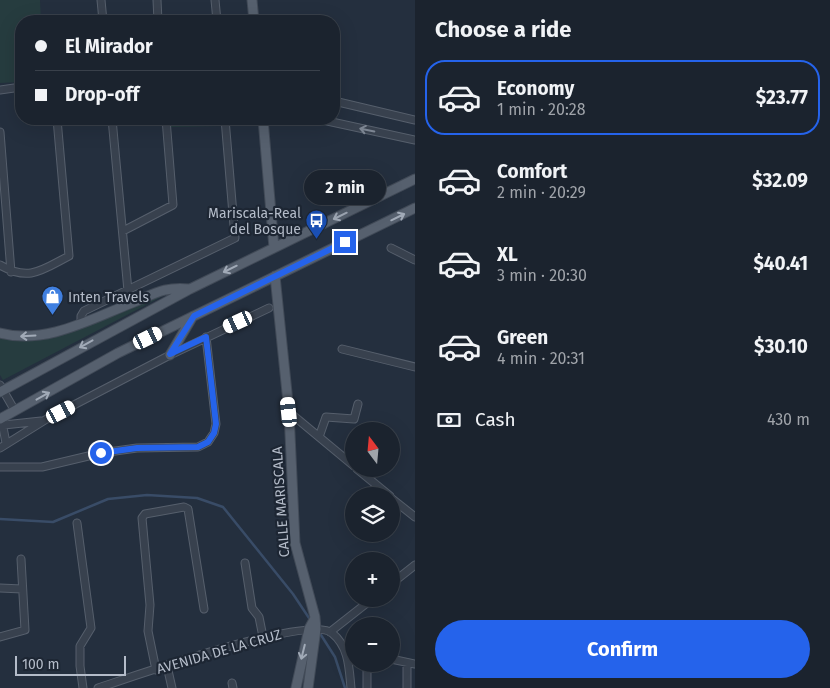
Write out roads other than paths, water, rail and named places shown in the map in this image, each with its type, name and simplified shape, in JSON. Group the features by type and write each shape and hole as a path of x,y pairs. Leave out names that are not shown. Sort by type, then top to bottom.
{"main road":[{"path":"252,0 253,15"},
{"path":"264,125 274,248"},
{"path":"1,389 190,289 415,179"},
{"path":"1,421 14,411 118,354 415,208"},
{"name":"CALLE MARISCALA","path":"275,276 289,412 296,543 315,618 296,688"},
{"path":"0,333 20,337 49,335 157,291 175,287 190,289"},
{"path":"170,354 194,316"},
{"name":"CALLE MARISCALA","path":"308,688 313,628"}],"street":[{"path":"101,0 102,15"},
{"path":"157,0 158,15"},
{"path":"215,0 216,15"},
{"path":"0,90 15,88"},
{"path":"340,103 415,120"},
{"path":"340,124 415,140"},
{"path":"0,266 23,276 37,273 69,256 58,125"},
{"path":"113,125 128,291"},
{"path":"123,231 173,205 166,125"},
{"path":"81,322 81,316 84,311 235,238 226,125"},
{"path":"0,132 11,272"},
{"path":"391,248 415,260"},
{"path":"45,420 1,421 3,446 45,420 170,354 269,308"},
{"path":"0,468 42,467 101,453 137,448 191,448 208,442 214,433 216,424 206,337"},
{"path":"342,349 415,367"},
{"path":"1,389 14,411"},
{"path":"319,437 326,417 354,419 358,404"},
{"path":"289,412 345,459"},
{"path":"367,478 378,487"},
{"path":"400,505 415,517"},
{"path":"156,670 148,631 150,605 142,518 148,512 184,507 188,509 204,609"},
{"path":"77,523 91,628 80,646 80,666 84,688"},
{"path":"0,637 26,630 21,559"},
{"path":"245,563 252,608 259,617 263,637"},
{"path":"400,577 415,565"},
{"path":"0,588 22,589"},
{"path":"330,632 362,607"},
{"path":"313,628 330,632 345,646"},
{"name":"AVENIDA DE LA CRUZ","path":"98,688 263,637 313,628"},
{"path":"407,688 411,664"},
{"path":"167,666 172,688"},
{"path":"351,672 352,688"},
{"path":"367,672 367,688"}],"waterway":[{"path":"0,519 53,522 108,499 147,495 197,498 223,507 293,594 311,621"},
{"path":"321,635 335,657 345,688"}],"place":[{"name":"Mariscala-Real del Bosque","path":"317,240"},
{"name":"Inten Travels","path":"52,316"}]}
